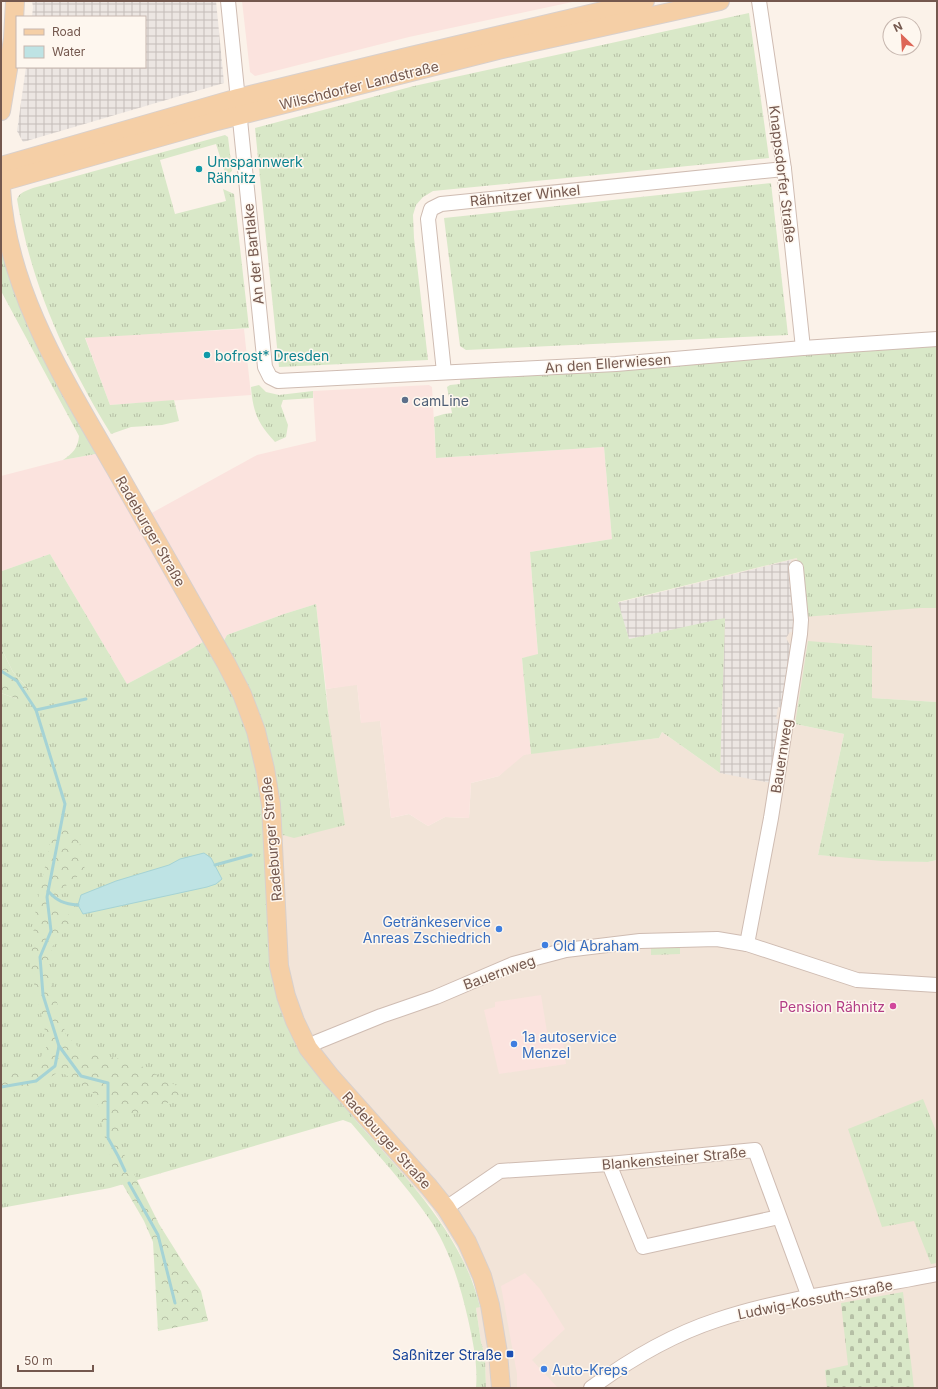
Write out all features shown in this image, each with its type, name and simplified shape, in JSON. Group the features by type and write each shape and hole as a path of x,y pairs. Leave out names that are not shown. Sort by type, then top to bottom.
{"main road":[{"path":"1,111 13,39 15,1"},
{"name":"Wilschdorfer Landstraße","path":"1,182 238,107 449,46 645,1"},
{"name":"Wilschdorfer Landstraße","path":"1,166 238,107 720,1"},
{"name":"Radeburger Straße","path":"1,188 2,206 16,272 40,329 69,388 226,663 242,694 256,731 265,769 271,805 279,966 286,996 300,1033 308,1048 330,1076 421,1177 446,1208 467,1242 486,1288 495,1328 501,1388"}],"street":[{"name":"An der Bartlake","path":"228,1 265,367 270,377 278,381"},
{"name":"Knappsdorfer Straße","path":"759,1 784,169 803,348"},
{"name":"Rähnitzer Winkel","path":"444,372 428,219 431,209 441,204 784,169"},
{"name":"An den Ellerwiesen","path":"278,381 616,364 803,348 937,339"},
{"name":"Bauernweg","path":"747,944 771,818 800,634 801,620 796,568"},
{"name":"Bauernweg","path":"308,1048 317,1042 381,1016 436,997 514,964 566,950 640,941 717,939 747,944 856,980 937,985"},
{"name":"Blankensteiner Straße","path":"446,1208 500,1171 610,1164 755,1150 809,1298"},
{"path":"610,1164 643,1247 780,1217"},
{"name":"Ludwig-Kossuth-Straße","path":"598,1386 649,1350 697,1327 718,1320 755,1309 937,1274"}],"shaded area":[{"path":"32,1 216,1 224,83 23,142 17,131 26,68 146,68 146,16 32,16"},
{"path":"242,1 577,1 409,37 255,76 250,72"},
{"path":"244,329 251,395 110,405 85,337"},
{"path":"429,385 432,387 436,458 604,447 612,539 530,552 538,655 522,658 531,754 524,755 499,776 471,783 469,818 445,817 428,826 409,814 391,818 380,721 361,723 357,685 326,689 316,604 227,635 222,644 148,515 257,455 316,441 313,391"},
{"path":"98,450 207,641 127,684 50,554 2,571 1,568 1,476 63,460 95,454"},
{"path":"797,558 921,608 937,608 937,702 871,698 795,724 844,734 818,855 928,862 937,860 937,1388 486,1388 485,1356 481,1342 476,1308 480,1306 477,1291 457,1247 432,1208 352,1116 356,1114 287,1019 279,834 329,721 326,689 357,684 361,722 380,720 391,818 409,814 428,826 445,817 469,818 471,783 499,776 518,755 659,738 662,732 720,773 617,603"},
{"path":"791,560 797,633 790,632 786,638 795,654 785,708 778,707 776,719 781,719 771,783 720,773 725,619 629,639 617,603"},
{"path":"541,995 549,1044 563,1042 566,1064 499,1074 484,1010 495,1007 495,1002"},
{"path":"525,1273 540,1289 565,1329 532,1360 558,1388 517,1388 517,1374 501,1286"}],"green space":[{"path":"749,13 769,158 433,191 423,197 416,205 413,215 414,238 428,360 279,367 255,128 414,86"},
{"path":"225,135 228,137 232,171 226,176 216,144 160,160 175,214 226,201 223,189 234,194 249,328 85,338 110,405 174,400 179,421 162,425 131,427 111,434 79,379 52,321 31,262 17,199 22,193 33,188"},
{"path":"771,183 788,335 466,350 460,346 444,218"},
{"path":"1,241 98,450 95,454 63,460 74,450 79,436 1,291"},
{"path":"937,344 937,608 803,617 797,558 618,602 629,639 725,618 720,773 662,732 659,738 531,754 522,658 538,654 530,552 612,539 604,447 436,458 434,417 452,413 447,387 450,385 460,384 460,377"},
{"path":"259,385 266,392 279,395 313,391 313,398 283,400 281,406 288,425 286,437 275,442 260,423 253,404 251,387"},
{"path":"50,554 127,684 207,641 240,702 264,789 276,983 356,1113 352,1116 428,1204 445,1228 459,1253 471,1279 480,1307 476,1308 481,1342 485,1356 486,1388 476,1388 476,1362 468,1319 453,1266 442,1241 428,1217 400,1181 351,1123 343,1120 110,1188 1,1208 1,693 17,699 30,691 13,672 1,648 1,568 2,571"},
{"path":"316,604 329,721 345,825 294,838 279,834 222,644 227,635"},
{"path":"808,641 872,646 872,698 937,702 937,860 928,862 882,861 818,855 844,734 795,724"},
{"path":"1,648 13,672 30,691 27,696 17,699 1,693"},
{"path":"66,829 79,841 85,870 62,889 60,905 73,920 52,947 48,970 66,1035 82,1051 134,1062 177,1086 182,1098 119,1119 119,1144 159,1224 201,1291 208,1321 158,1331 153,1242 144,1221 112,1166 96,1095 60,1071 35,1087 1,1094 1,1074 36,1066 48,1044 30,966 36,907 51,840"},
{"path":"680,945 680,954 651,955 651,946"},
{"path":"923,1099 937,1131 937,1263 931,1264 914,1221 882,1227 848,1129"},
{"path":"903,1292 914,1388 827,1388 825,1370 848,1365 841,1303"}],"water":[{"path":"204,853 211,858 222,879 216,884 83,914 78,905 81,895 116,881 169,865 180,859"}],"waterway":[{"path":"1,671 17,681 36,710 65,804 47,897 51,931 40,957 43,995 59,1046 55,1066 36,1081 1,1087"},
{"path":"36,710 86,699"},
{"path":"215,865 251,855"},
{"path":"48,891 61,901 78,905"},
{"path":"59,1046 81,1076 108,1083 108,1138 125,1171"},
{"path":"129,1183 158,1235 175,1303"}],"place":[{"name":"Umspannwerk Rähnitz","path":"199,169"},
{"name":"bofrost* Dresden","path":"207,355"},
{"name":"camLine","path":"405,400"},
{"name":"Getränkeservice Anreas Zschiedrich","path":"499,929"},
{"name":"Old Abraham","path":"545,945"},
{"name":"Pension Rähnitz","path":"893,1006"},
{"name":"1a autoservice Menzel","path":"514,1044"},
{"name":"Saßnitzer Straße","path":"510,1354"},
{"name":"Auto-Kreps","path":"544,1369"}]}
